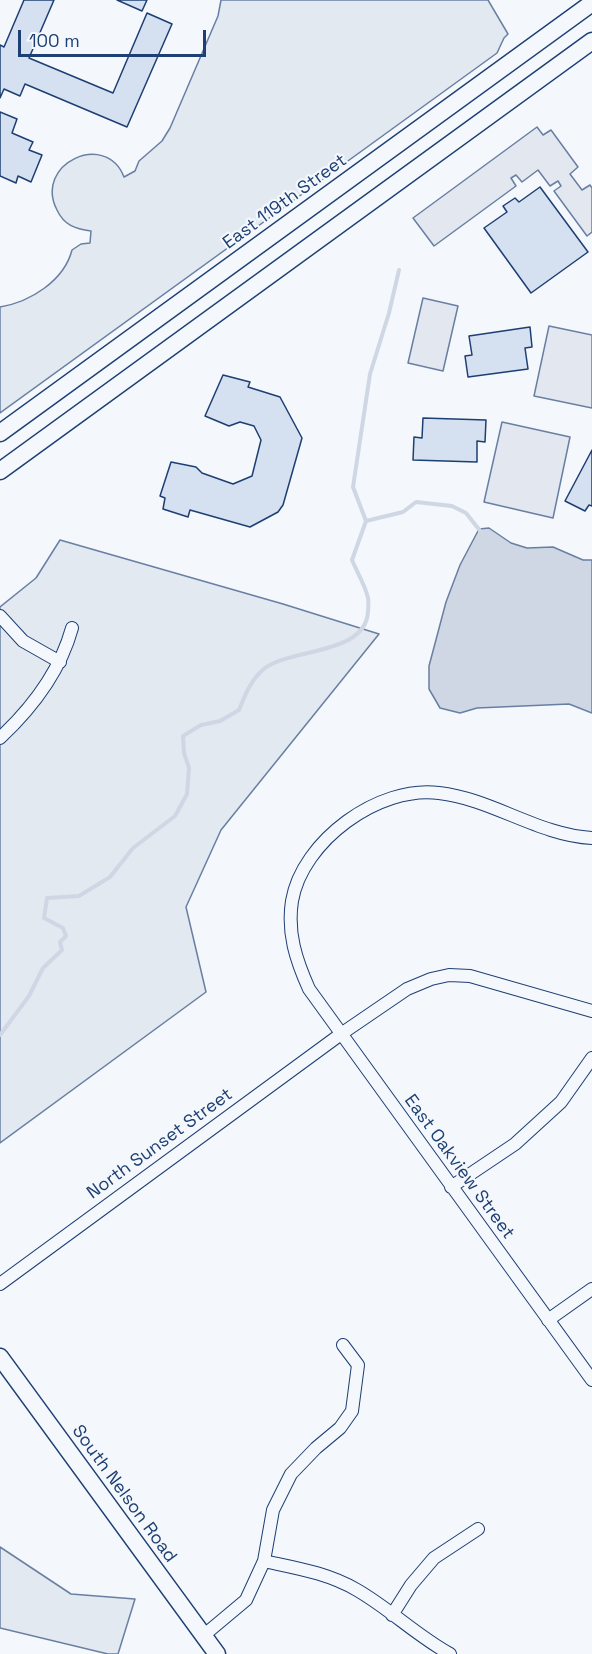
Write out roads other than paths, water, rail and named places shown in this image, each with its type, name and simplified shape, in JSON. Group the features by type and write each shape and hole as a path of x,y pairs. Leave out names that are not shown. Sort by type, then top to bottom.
{"main road":[{"name":"East 119th Street","path":"0,433 592,3"},
{"path":"0,471 592,41"},
{"name":"South Nelson Road","path":"0,1357 217,1654"}],"street":[{"path":"0,616 23,641 60,662"},
{"path":"0,738 38,696 60,662 72,628"},
{"name":"East Oakview Street","path":"592,838 561,834 475,801 437,792 401,795 369,807 339,828 312,855 294,893 291,923 292,942 309,989 592,1380"},
{"name":"North Sunset Street","path":"0,1284 387,1000 407,989 431,979 449,975 470,976 592,1011"},
{"path":"451,1187 515,1144 561,1102 592,1058"},
{"path":"548,1320 592,1289"},
{"path":"204,1636 246,1600 264,1561 273,1510 291,1474 316,1448 340,1428 352,1411 357,1365 343,1345"},
{"path":"392,1615 411,1585 434,1558 478,1529"},
{"path":"264,1561 318,1572 357,1590 432,1644 450,1654"}],"waterway":[{"path":"0,1035 29,996 43,968 62,950 60,942 66,936 63,928 44,918 47,898 79,896 110,877 133,848 175,816 187,794 189,768 184,753 183,736 201,725 220,721 239,710 252,682 265,668 292,657 341,643 354,636 364,626 368,612 368,600 352,560 366,521 353,487 370,374 389,313 399,270"},
{"path":"366,521 403,512 416,502 452,506 466,513 481,532"}]}
